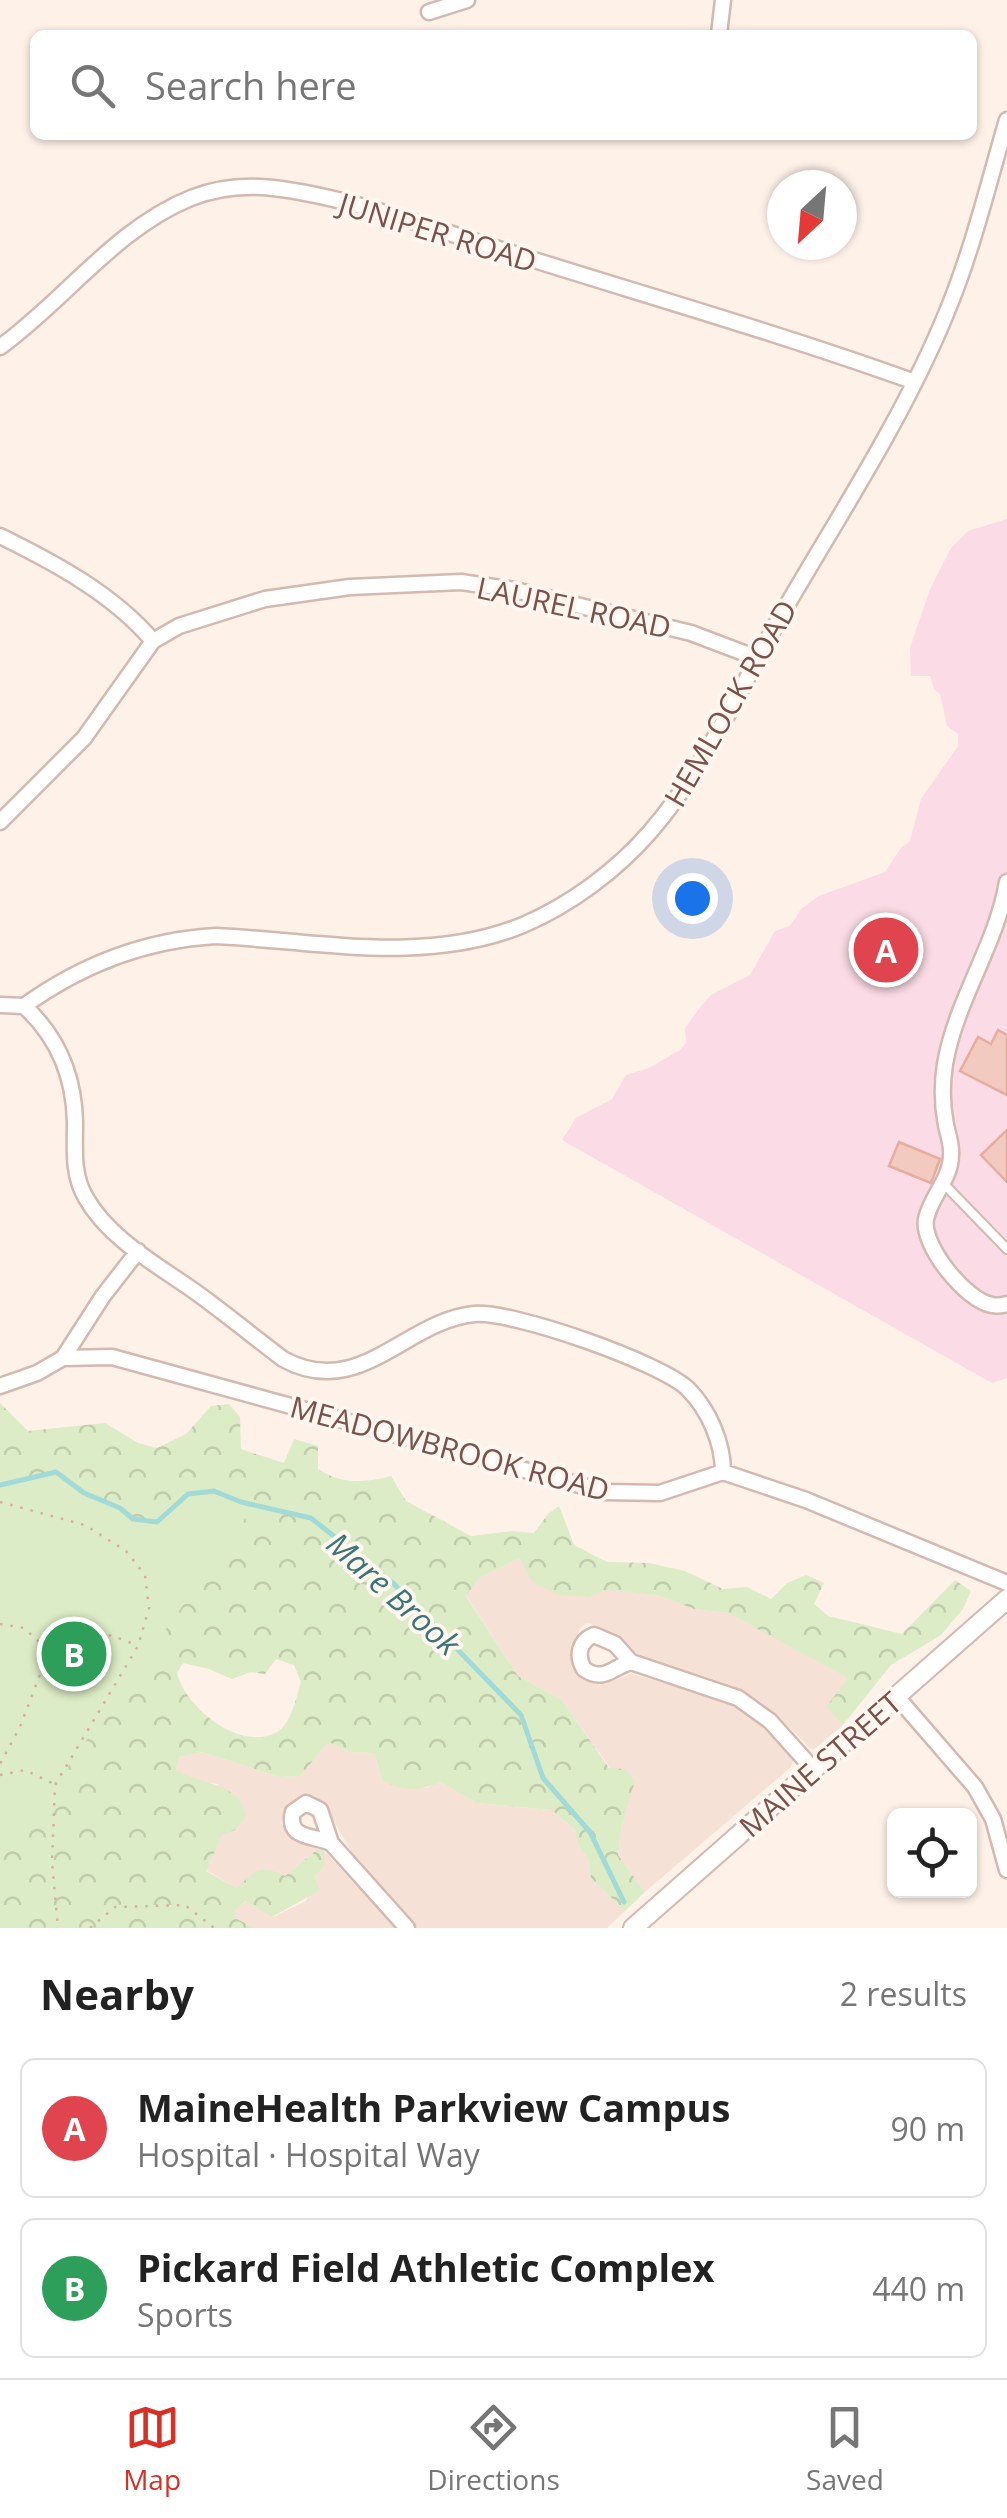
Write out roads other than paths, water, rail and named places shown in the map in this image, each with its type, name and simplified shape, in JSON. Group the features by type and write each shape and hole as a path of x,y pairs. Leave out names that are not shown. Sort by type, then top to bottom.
{"street":[{"path":"429,12 467,0"},
{"path":"719,30 723,0"},
{"name":"HEMLOCK ROAD","path":"24,1006 56,983 130,950 158,942 216,936 407,948 491,935 547,914 600,878 658,822 688,781 912,381 958,281 1007,120"},
{"name":"JUNIPER ROAD","path":"0,347 136,230 164,212 219,190 273,188 412,223 789,337 912,381"},
{"path":"0,536 108,599 153,641"},
{"name":"LAUREL ROAD","path":"0,822 84,738 153,641 179,626 265,599 350,587 447,582 515,590 691,633 757,658"},
{"path":"1007,882 990,943 961,1008 946,1059 943,1110 952,1156 925,1221 927,1238 960,1283 980,1301 994,1306 1007,1304"},
{"path":"0,1005 24,1006 44,1025 68,1073 75,1117 76,1166 85,1196 103,1220 138,1251 283,1359 308,1370 336,1371 365,1364 448,1320 475,1314 526,1322 660,1371 691,1392 718,1440 723,1454 722,1472 806,1500 1007,1583"},
{"path":"63,1358 138,1251"},
{"name":"MEADOWBROOK ROAD","path":"0,1386 37,1373 63,1358 112,1357 605,1492 660,1493 722,1472"},
{"name":"MAINE STREET","path":"633,1928 1007,1599"},
{"path":"631,1662 738,1698 770,1721 814,1770"},
{"path":"898,1697 1000,1817 1007,1870"},
{"path":"331,1843 407,1928"}],"lane":[{"path":"943,1183 1007,1249"}],"waterway":[{"name":"Mare Brook","path":"0,1485 56,1472 84,1493 120,1508 133,1519 157,1522 188,1494 214,1491 241,1502 311,1518 394,1584 521,1715 543,1778 590,1832 624,1902"}],"place":[{"name":"MaineHealth Parkview Campus","path":"886,950"},
{"name":"Pickard Field Athletic Complex","path":"74,1654"}]}
